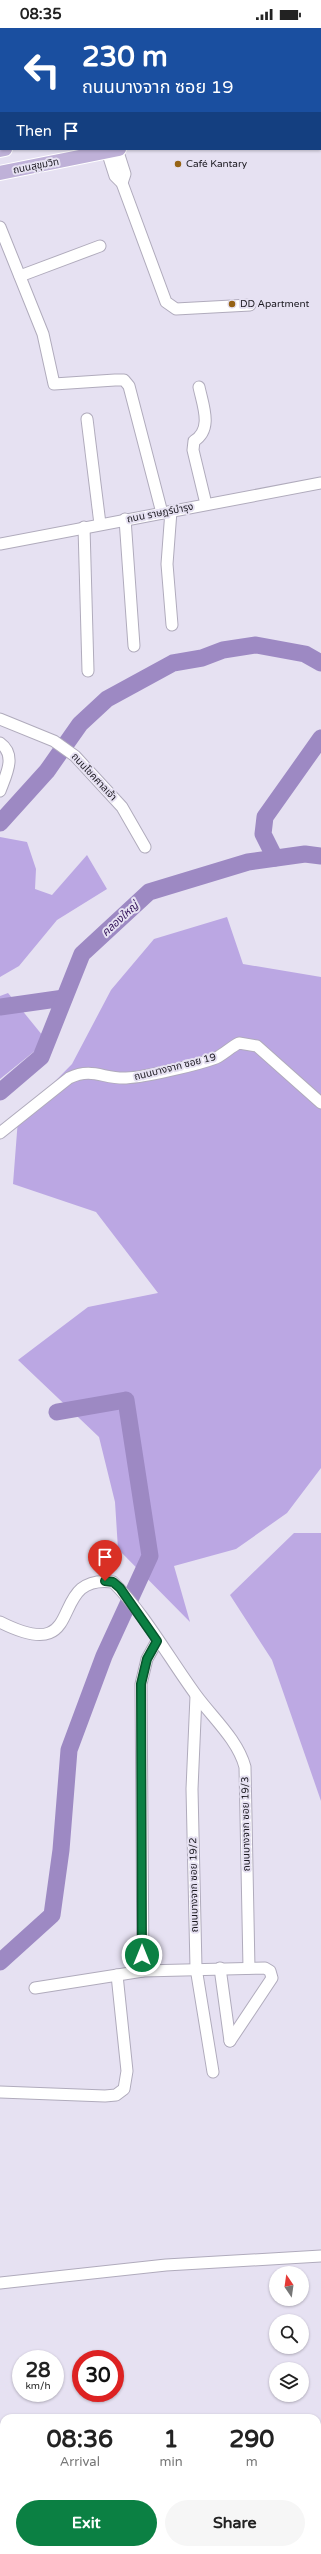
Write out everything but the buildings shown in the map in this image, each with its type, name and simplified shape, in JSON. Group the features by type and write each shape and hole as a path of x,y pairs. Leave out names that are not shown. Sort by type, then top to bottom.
{"main road":[{"name":"ถนนสุขุมวิท","path":"0,173 114,150"}],"street":[{"path":"114,150 125,174 122,183 166,302 176,309 250,305"},
{"path":"0,227 43,334 54,384 124,380 129,386 167,512 167,564 172,625"},
{"path":"20,276 100,246"},
{"path":"199,387 206,425 202,436 194,440 193,450 206,504"},
{"path":"87,419 100,524"},
{"name":"ถนน ราษฎร์บำรุง","path":"0,544 321,483"},
{"path":"126,520 134,646"},
{"path":"84,528 88,671"},
{"name":"ถนนโชคศาลเจ้า","path":"0,719 54,740 75,756 122,807 145,847"},
{"path":"0,743 7,748 10,756 0,791"},
{"name":"ถนนบางจาก ซอย 19","path":"0,1133 68,1078 78,1074 98,1073 124,1078 140,1076 210,1060 244,1043 257,1046 321,1103"},
{"path":"0,1622 19,1632 33,1636 42,1636 53,1632 60,1625 71,1601 83,1586 105,1581 113,1582 120,1588 144,1620 196,1696"},
{"path":"143,1971 141,1684 147,1659 157,1641"},
{"name":"ถนนบางจาก ซอย 19/2","path":"196,1696 192,1789 196,1968 214,2072"},
{"name":"ถนนบางจาก ซอย 19/3","path":"196,1696 240,1752 245,1767 249,1968"},
{"path":"36,1988 143,1971 196,1968 220,1968 249,1968 264,1968 270,1971 272,1978 230,2041 220,1968"},
{"path":"0,2092 105,2096 116,2095 124,2089 127,2070 117,1975"},
{"path":"0,2283 166,2265 321,2256"}],"shaded area":[{"path":"0,837 27,842 36,869 35,889 52,895 87,855 107,889 57,920 19,966 0,977"},
{"path":"227,917 243,964 321,977 321,1468 287,1513 236,1549 174,1566 190,1622 118,1549 115,1502 99,1437 18,1360 88,1307 158,1293 96,1212 13,1184 18,1119 72,1064 111,990 154,939"},
{"path":"8,993 47,1041 0,1079 0,996"},
{"path":"294,1533 321,1533 321,1801 272,1660 230,1595"}],"waterway":[{"path":"0,823 47,771 80,724 107,699 173,663 202,658 223,650 256,645 305,654 321,663"},
{"path":"275,858 263,834 265,817 321,738"},
{"name":"คลองใหญ่","path":"0,1092 41,1057 82,954 149,892 248,862 305,854 321,856"},
{"path":"0,1007 64,998"},
{"path":"0,1962 52,1915 61,1850 69,1750 104,1656 150,1556 126,1400 57,1412"}],"place":[{"name":"Café Kantary","path":"178,164"},
{"name":"DD Apartment","path":"232,304"}],"route":[{"path":"105,1581 113,1582 120,1588 144,1620 157,1641 147,1659 141,1684 142,1955"}]}
